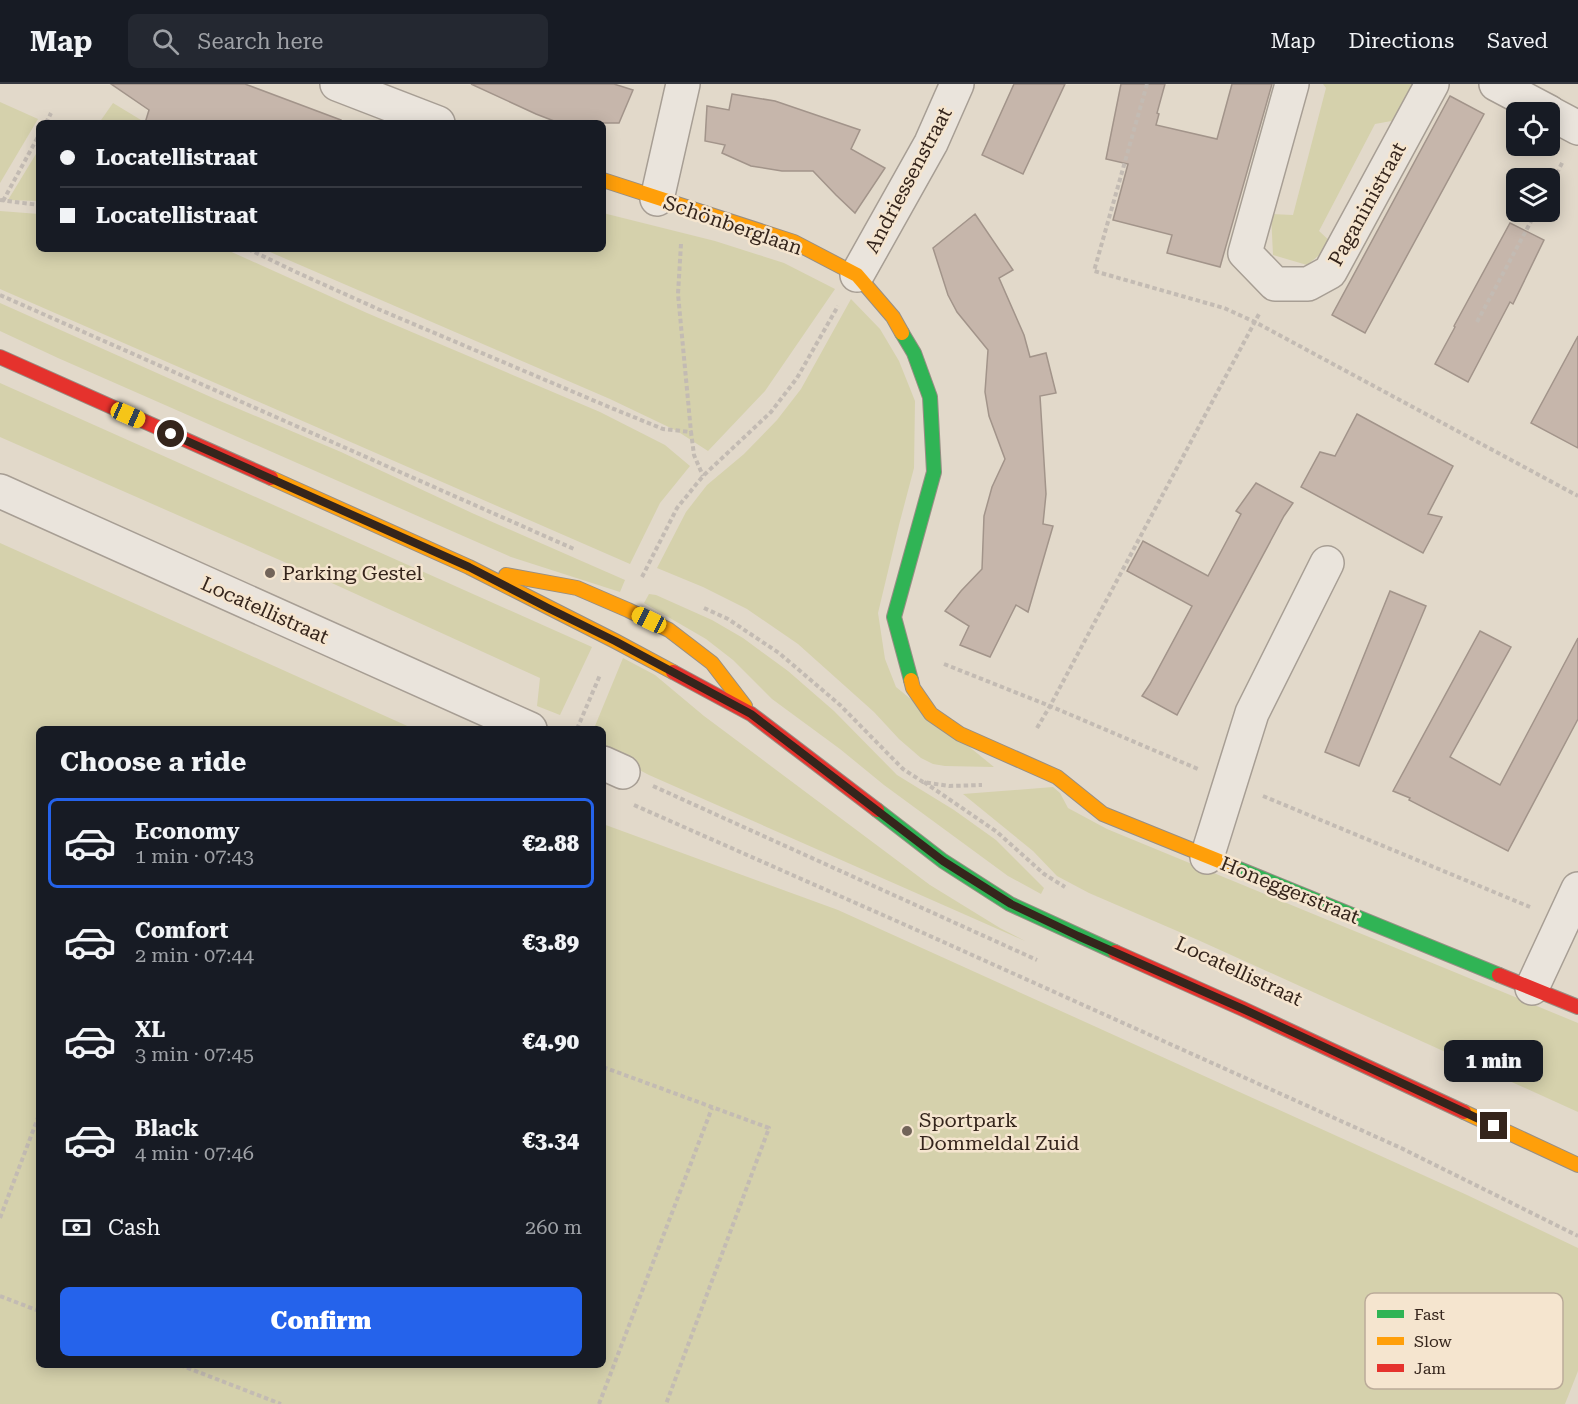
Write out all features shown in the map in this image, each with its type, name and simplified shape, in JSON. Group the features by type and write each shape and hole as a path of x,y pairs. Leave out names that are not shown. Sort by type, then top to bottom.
{"main road":[{"name":"Schönberglaan","path":"606,181 794,242 857,275 893,317 914,353 930,397 934,472 894,617 913,688 931,714 960,734 1057,777"},
{"name":"Locatellistraat","path":"0,357 469,567 615,641 751,714 943,861 1011,904 1578,1165"},
{"name":"Locatellistraat","path":"469,567 577,588 669,630 712,663 751,714"},
{"name":"Honeggerstraat","path":"1057,777 1103,814 1578,1007"}],"street":[{"path":"337,84 430,120"},
{"path":"670,203 683,84"},
{"name":"Andriessenstraat","path":"857,275 931,143 957,84"},
{"path":"1275,284 1245,253 1292,84"},
{"name":"Paganinistraat","path":"1275,284 1308,284 1330,273 1432,84"},
{"path":"1496,84 1529,102"},
{"path":"1560,119 1578,128"},
{"name":"Locatellistraat","path":"0,491 523,726"},
{"path":"1207,857 1252,713 1327,563"},
{"path":"1532,988 1578,889"}],"path":[{"path":"1147,84 1094,271 1224,308 1255,322 1578,496"},
{"path":"47,120 51,112"},
{"path":"36,140 1,201 36,205"},
{"path":"670,203 691,432 694,455 703,476"},
{"path":"1477,322 1531,222"},
{"path":"254,252 399,318 609,407 663,429 691,432"},
{"path":"641,579 677,508 703,476 771,412 797,378 857,275"},
{"path":"1018,759 1050,706 1275,284"},
{"path":"923,782 997,832 1044,874 1070,890"},
{"path":"631,804 1390,1143 1578,1236"},
{"path":"606,1068 769,1128 666,1404"},
{"path":"599,1404 712,1108"},
{"path":"0,1218 36,1123"},
{"path":"0,1296 36,1310"},
{"path":"188,1368 281,1404"}],"shaded area":[{"path":"1323,84 1412,84 1397,120 1375,124 1319,231 1333,244 1307,265 1273,255 1271,214 1293,215 1326,88"},
{"path":"0,102 38,119 0,183"},
{"path":"113,103 141,120 101,120"},
{"path":"36,154 36,201 8,200"},
{"path":"0,211 36,214 36,252 232,252 367,313 600,412 665,445 690,466 660,503 630,564 0,289"},
{"path":"606,214 715,241 784,263 835,289 765,391 708,451 677,431 610,399 270,252 606,252"},
{"path":"851,299 880,329 899,361 915,401 914,468 878,613 885,659 896,687 994,767 945,766 933,764 921,758 798,644 747,609 657,568 686,512 707,485 744,454 777,420 801,389"},
{"path":"0,303 341,452 625,580 620,592 511,557 0,331"},
{"path":"0,383 592,647 560,715 537,706 540,678 323,579 0,437"},
{"name":"Sportpark Dommeldal Zuid","path":"0,543 407,726 36,726 36,1368 606,1368 606,825 838,910 1467,1195 1578,1248 1578,1371 1565,1404 0,1404"},
{"path":"649,594 712,620 743,638 788,671 834,711 897,775 954,810 996,840 1044,888 1041,894 1008,876 884,785 772,699 733,660 706,639 644,603"},
{"path":"623,658 655,675 704,716 930,885 1025,941 649,775 606,753 606,726 595,726"},
{"path":"1053,787 1060,793 1068,808 1107,829 1578,1023 1578,1112 1089,893 1057,876 1033,851 963,794"}],"building":[{"path":"111,84 245,84 341,120 146,120 149,110"},
{"path":"471,84 614,84 633,90 619,123 606,123 606,120 551,120"},
{"path":"1014,84 1065,84 1023,174 982,155"},
{"path":"1121,84 1165,84 1156,125 1217,139 1232,84 1272,84 1220,267 1167,253 1172,235 1113,220 1128,164 1106,159"},
{"path":"732,94 775,101 860,130 851,149 885,168 855,213 813,171 782,171 751,166 722,153 725,145 705,141 707,106 729,110"},
{"path":"1450,96 1484,114 1365,333 1332,315"},
{"path":"975,214 1013,270 999,278 1024,335 1030,357 1046,353 1056,393 1040,396 1046,494 1043,524 1053,526 1028,612 1016,605 990,657 960,645 969,626 945,611 982,569 984,516 992,487 1005,459 989,416 985,392 988,350 957,312 948,295 933,248"},
{"path":"1510,223 1544,240 1513,304 1510,302 1468,382 1435,364"},
{"path":"1578,336 1578,448 1531,423"},
{"path":"1357,414 1453,466 1428,514 1442,517 1423,553 1301,487 1320,452 1335,456"},
{"path":"1256,483 1293,503 1177,715 1142,696 1192,606 1127,571 1143,541 1208,576 1241,514 1236,511"},
{"path":"1390,591 1426,606 1359,766 1325,752"},
{"path":"1480,631 1511,647 1450,757 1500,785 1578,638 1578,719 1508,851 1393,791"}],"traffic: fast":[{"path":"902,333 914,353 930,397 934,472 894,617 911,680"},
{"path":"877,810 943,861 1010,904 1115,952"},
{"path":"1234,867 1499,975"}],"traffic: slow":[{"path":"606,181 794,242 857,275 893,317 902,333"},
{"path":"271,478 469,567 673,672"},
{"path":"506,575 577,588 669,630 712,663 745,706"},
{"path":"911,680 913,688 931,714 960,734 1057,777 1103,814 1234,867"},
{"path":"1464,1112 1578,1165"}],"traffic: jam":[{"path":"0,357 271,478"},
{"path":"673,672 751,714 877,810"},
{"path":"1115,952 1464,1112"},
{"path":"1499,975 1578,1007"}],"place":[{"name":"Parking Gestel","path":"270,573"},
{"name":"Sportpark Dommeldal Zuid","path":"907,1131"}],"route":[{"path":"171,434 469,567 615,641 751,714 943,861 1011,904 1494,1126"}]}
